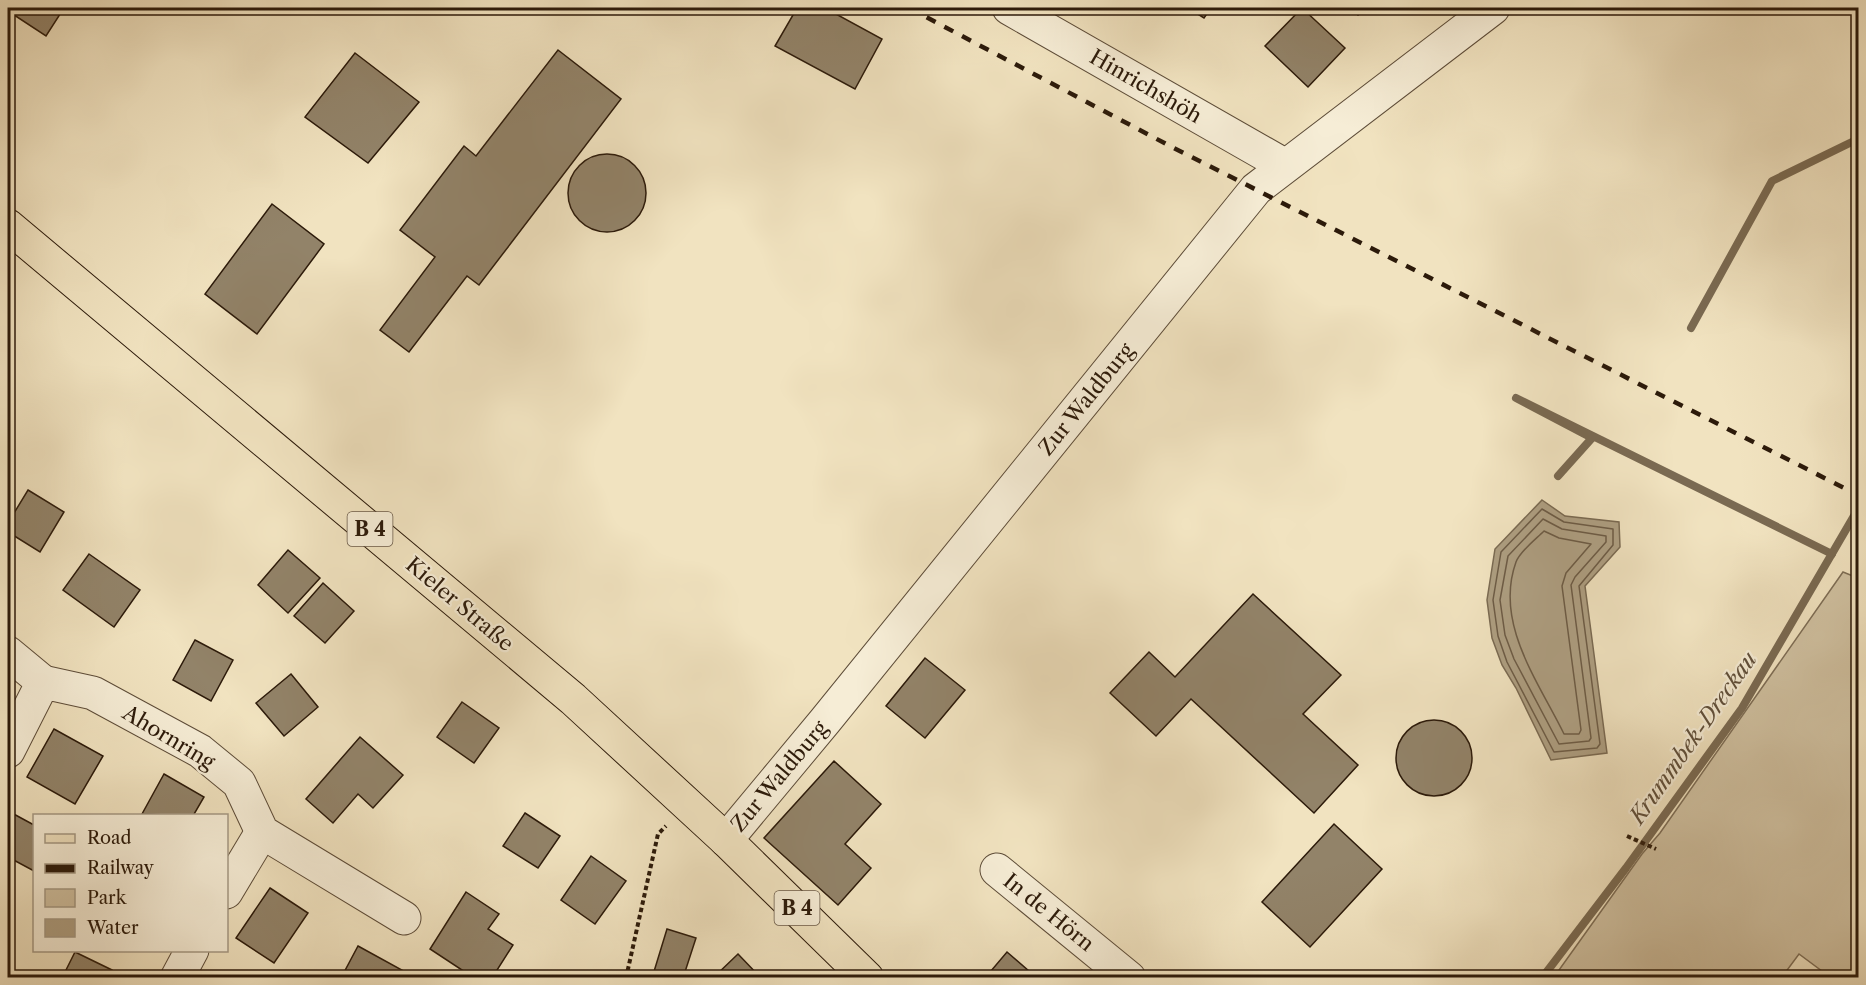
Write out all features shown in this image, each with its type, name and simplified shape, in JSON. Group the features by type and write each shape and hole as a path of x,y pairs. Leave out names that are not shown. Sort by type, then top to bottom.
{"main road":[{"name":"Kieler Straße","path":"8,226 573,699 726,840 867,978"}],"street":[{"name":"Hinrichshöh","path":"1009,8 1284,165"},
{"name":"Zur Waldburg","path":"726,840 833,712 1256,189 1284,165 1493,8"},
{"name":"Ahornring","path":"8,653 43,682 93,693 200,751 239,783 262,832"},
{"path":"8,751 43,682"},
{"path":"228,889 262,832 404,918"},
{"name":"In de Hörn","path":"997,870 1129,978"},
{"path":"177,978 191,952"}],"path":[{"path":"626,978 658,834 687,804"},
{"path":"1627,836 1656,849"}],"green space":[{"path":"1843,572 1858,578 1858,977 1830,977 1799,954 1782,977 1554,977 1642,854 1660,833"}],"water":[{"path":"1542,500 1565,516 1619,522 1620,547 1585,586 1607,753 1551,760 1516,688 1502,665 1492,638 1487,600 1495,549"}],"building":[{"path":"8,8 64,8 46,36 8,11"},
{"path":"797,8 825,8 882,39 855,89 775,46"},
{"path":"1188,8 1211,8 1204,18"},
{"path":"1302,8 1345,48 1308,87 1265,46"},
{"path":"1351,8 1367,8 1358,15"},
{"path":"558,50 621,99 479,285 467,276 409,352 380,330 435,257 400,230 464,146 476,156"},
{"path":"355,53 419,102 368,163 305,117"},
{"path":"607,154 622,157 635,165 643,178 646,193 643,208 635,221 622,229 607,232 592,229 579,221 571,208 568,193 571,178 579,165 592,157"},
{"path":"272,204 324,244 257,334 205,294"},
{"path":"28,490 64,512 40,552 8,532 8,523"},
{"path":"288,550 320,578 288,613 258,585"},
{"path":"89,554 140,590 114,627 63,590"},
{"path":"323,583 354,611 325,643 294,616"},
{"path":"1253,594 1341,675 1303,714 1358,765 1314,813 1191,699 1156,736 1110,693 1149,652 1175,677"},
{"path":"195,640 233,660 211,701 173,680"},
{"path":"925,658 965,690 925,738 886,706"},
{"path":"291,674 318,707 284,736 256,703"},
{"path":"462,702 499,728 474,763 437,737"},
{"path":"1434,720 1449,723 1461,731 1469,743 1472,758 1469,773 1461,785 1449,793 1434,796 1419,793 1407,785 1399,773 1396,758 1399,743 1407,731 1419,723"},
{"path":"54,729 103,756 75,804 27,777"},
{"path":"360,737 403,775 373,808 358,794 333,823 306,799"},
{"path":"834,761 881,804 845,844 871,868 838,905 764,838"},
{"path":"164,774 204,797 194,814 142,814"},
{"path":"10,812 33,824 33,870 8,857"},
{"path":"525,813 560,836 538,868 503,846"},
{"path":"1334,824 1382,869 1310,947 1262,902"},
{"path":"591,856 626,881 595,924 561,900"},
{"path":"270,888 308,913 274,963 236,938"},
{"path":"466,892 499,914 488,929 513,945 492,978 474,978 430,949"},
{"path":"667,929 696,938 683,978 652,978"},
{"path":"358,946 411,975 410,978 341,978"},
{"path":"75,952 112,970 109,978 62,978"},
{"path":"1007,952 1037,978 985,978"},
{"path":"738,954 761,978 713,978"}],"waterway":[{"path":"1691,328 1772,181 1858,139"},
{"path":"1558,476 1592,438 1516,398 1832,554"},
{"name":"Krummbek-Dreckau","path":"1542,978 1626,868 1742,708 1858,509"}],"railway":[{"path":"909,8 1170,146 1858,495"}]}
